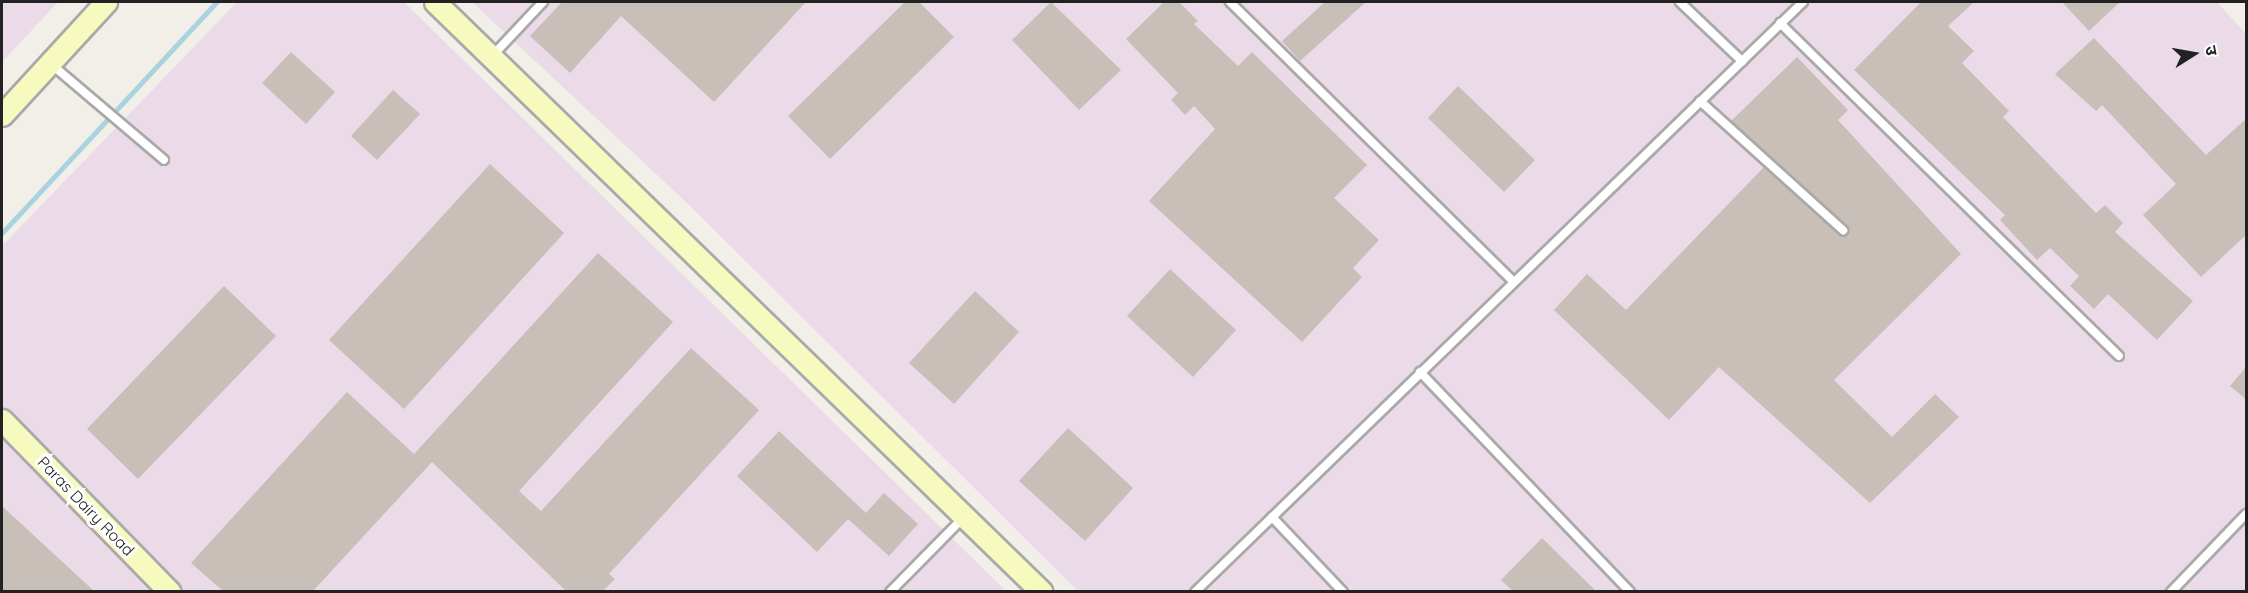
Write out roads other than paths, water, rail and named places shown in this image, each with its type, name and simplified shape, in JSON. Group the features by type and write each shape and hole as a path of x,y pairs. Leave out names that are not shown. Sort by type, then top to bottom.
{"street":[{"path":"2,115 106,2"},
{"path":"435,2 490,58 1042,591"},
{"name":"Paras Dairy Road","path":"2,420 170,591"}],"lane":[{"path":"490,58 543,2"},
{"path":"1230,2 1513,281"},
{"path":"1680,2 1742,61"},
{"path":"1195,591 1803,2"},
{"path":"1780,23 2119,356"},
{"path":"50,63 164,160"},
{"path":"1700,101 1843,230"},
{"path":"1420,372 1630,591"},
{"path":"2171,591 2247,514"},
{"path":"890,591 966,516"},
{"path":"1272,517 1342,591"}],"waterway":[{"path":"2,233 217,2"}]}
